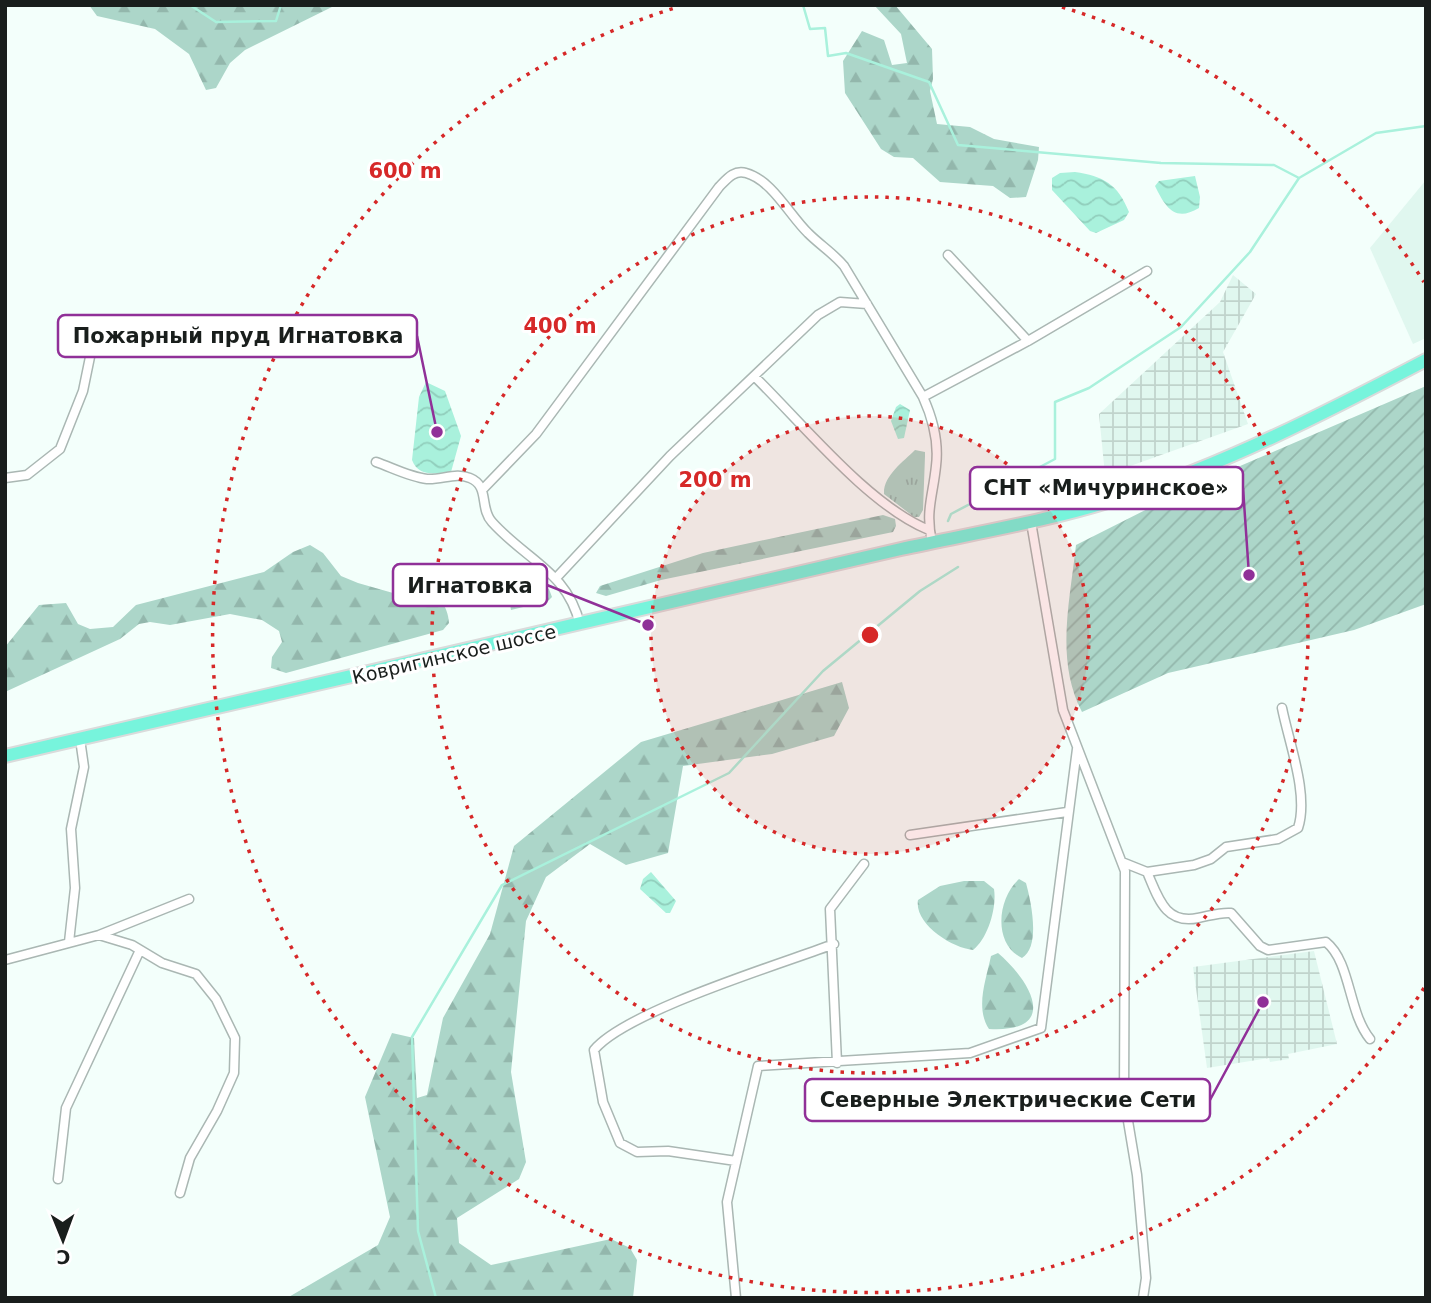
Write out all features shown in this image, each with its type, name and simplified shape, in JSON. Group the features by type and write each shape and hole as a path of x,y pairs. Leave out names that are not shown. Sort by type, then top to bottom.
{"main road":[{"path":"1031,522 1118,499 1195,472 1335,408 1426,360"},
{"name":"Ковригинское шоссе","path":"5,756 901,549 931,536 1031,522"}],"street":[{"path":"483,489 536,434 660,270 693,221 731,175 746,173 761,181 810,235 831,251 867,304 923,397 931,415 937,451 928,501 931,536"},
{"path":"948,256 1028,341"},
{"path":"923,397 1028,341 1147,271"},
{"path":"557,578 670,456 829,305 840,302 867,304"},
{"path":"5,478 27,475 60,449 83,391 90,358 79,334"},
{"path":"755,377 862,484 931,536"},
{"path":"376,462 428,479 468,477 483,489 485,506 491,520 532,561 557,578 575,603 580,625"},
{"path":"1031,522 1063,710 1122,862 1126,887 1124,1097 1137,1175 1146,1278 1143,1298"},
{"path":"1122,862 1147,872 1194,864 1211,859 1226,847 1278,839 1298,828 1303,813 1282,708"},
{"path":"69,942 75,888 71,829 84,767 80,739"},
{"path":"736,1298 727,1202 758,1066 970,1053 1041,1028 1077,749"},
{"path":"910,835 1067,812"},
{"path":"837,1063 834,944 830,909 864,864"},
{"path":"1147,872 1162,907 1179,919 1231,913 1260,946 1268,950 1326,942 1337,953 1356,1020 1370,1039"},
{"path":"5,960 99,935 189,899"},
{"path":"99,935 140,950 162,963 197,974 216,999 235,1038 234,1073 190,1158 180,1192"},
{"path":"736,1161 668,1151 638,1152 620,1143 603,1102 594,1050 605,1040 669,1004 834,944"},
{"path":"58,1179 66,1108 140,950"}],"shaded area":[{"path":"1426,180 1426,338 1413,344 1370,248"},
{"path":"1233,275 1256,294 1223,352 1248,424 1105,475 1099,414 1220,302"},
{"path":"1314,951 1337,1044 1288,1054 1289,1059 1270,1062 1269,1058 1207,1068 1193,967"}],"green space":[{"path":"89,5 336,5 245,50 230,63 216,88 206,90 189,54 155,29 97,16"},
{"path":"874,5 895,5 932,49 933,79 930,91 937,124 970,127 994,139 1039,147 1038,160 1026,197 1010,198 993,186 940,182 913,158 894,157 881,149 845,93 843,61 862,31 884,40 892,65 907,63 901,34"},
{"path":"1426,386 1426,604 1354,630 1168,673 1082,712 1069,672 1067,651 1068,609 1076,545 1189,488"},
{"path":"915,450 925,452 923,510 919,517 914,517 884,494 890,475"},
{"path":"883,515 895,519 893,532 661,580 606,596 596,593 600,586 703,553"},
{"path":"310,545 323,553 341,576 358,583 400,595 423,586 441,601 447,611 449,623 443,630 286,673 271,668 272,657 282,642 279,631 262,620 230,614 170,625 150,622 139,624 120,639 5,692 5,647 39,605 66,603 78,624 90,629 113,627 136,605 264,572 293,552"},
{"path":"536,584 549,589 552,597 548,601 511,610 510,604 526,588"},
{"path":"842,682 849,708 834,736 772,754 683,766 668,853 626,865 590,844 546,877 526,921 511,1072 526,1162 519,1179 457,1218 459,1243 491,1265 611,1239 630,1248 637,1260 633,1298 287,1298 378,1245 390,1217 365,1097 392,1033 414,1038 417,1098 427,1095 443,1018 490,934 514,846 641,742"},
{"path":"1019,879 1026,883 1033,923 1031,944 1022,958 1006,943 1001,921 1006,898"},
{"path":"964,881 984,881 994,889 995,896 990,922 983,938 973,950 945,940 928,926 918,909 918,900 940,886"},
{"path":"998,953 1029,991 1033,1003 1032,1014 1025,1023 1011,1028 989,1029 983,1012 983,994 991,956"}],"water":[{"path":"1075,172 1094,176 1114,188 1129,212 1124,220 1096,233 1090,231 1052,190 1052,178 1060,173"},
{"path":"1195,176 1200,197 1199,208 1183,214 1171,210 1155,186 1159,181"},
{"path":"426,382 445,391 461,436 451,472 423,472 412,460 419,397"},
{"path":"900,404 910,410 904,438 898,439 891,421 896,407"},
{"path":"651,872 676,901 670,913 666,913 640,889 643,879"}],"waterway":[{"path":"190,5 216,22 276,21 281,5"},
{"path":"803,5 810,29 825,28 828,56 846,53 929,82 958,145 1161,163 1274,165 1299,178 1376,133 1426,126"},
{"path":"948,521 951,514 1055,459 1055,402 1089,388 1181,327 1250,252 1299,178"},
{"path":"436,1298 418,1231 412,1037 502,885 729,773 823,671 920,591 958,567"}],"place":[{"name":"Пожарный пруд Игнатовка","path":"437,432"},
{"name":"СНТ «Мичуринское»","path":"1249,575"},
{"name":"Игнатовка","path":"648,625"},
{"name":"Северные Электрические Сети","path":"1263,1002"}]}
